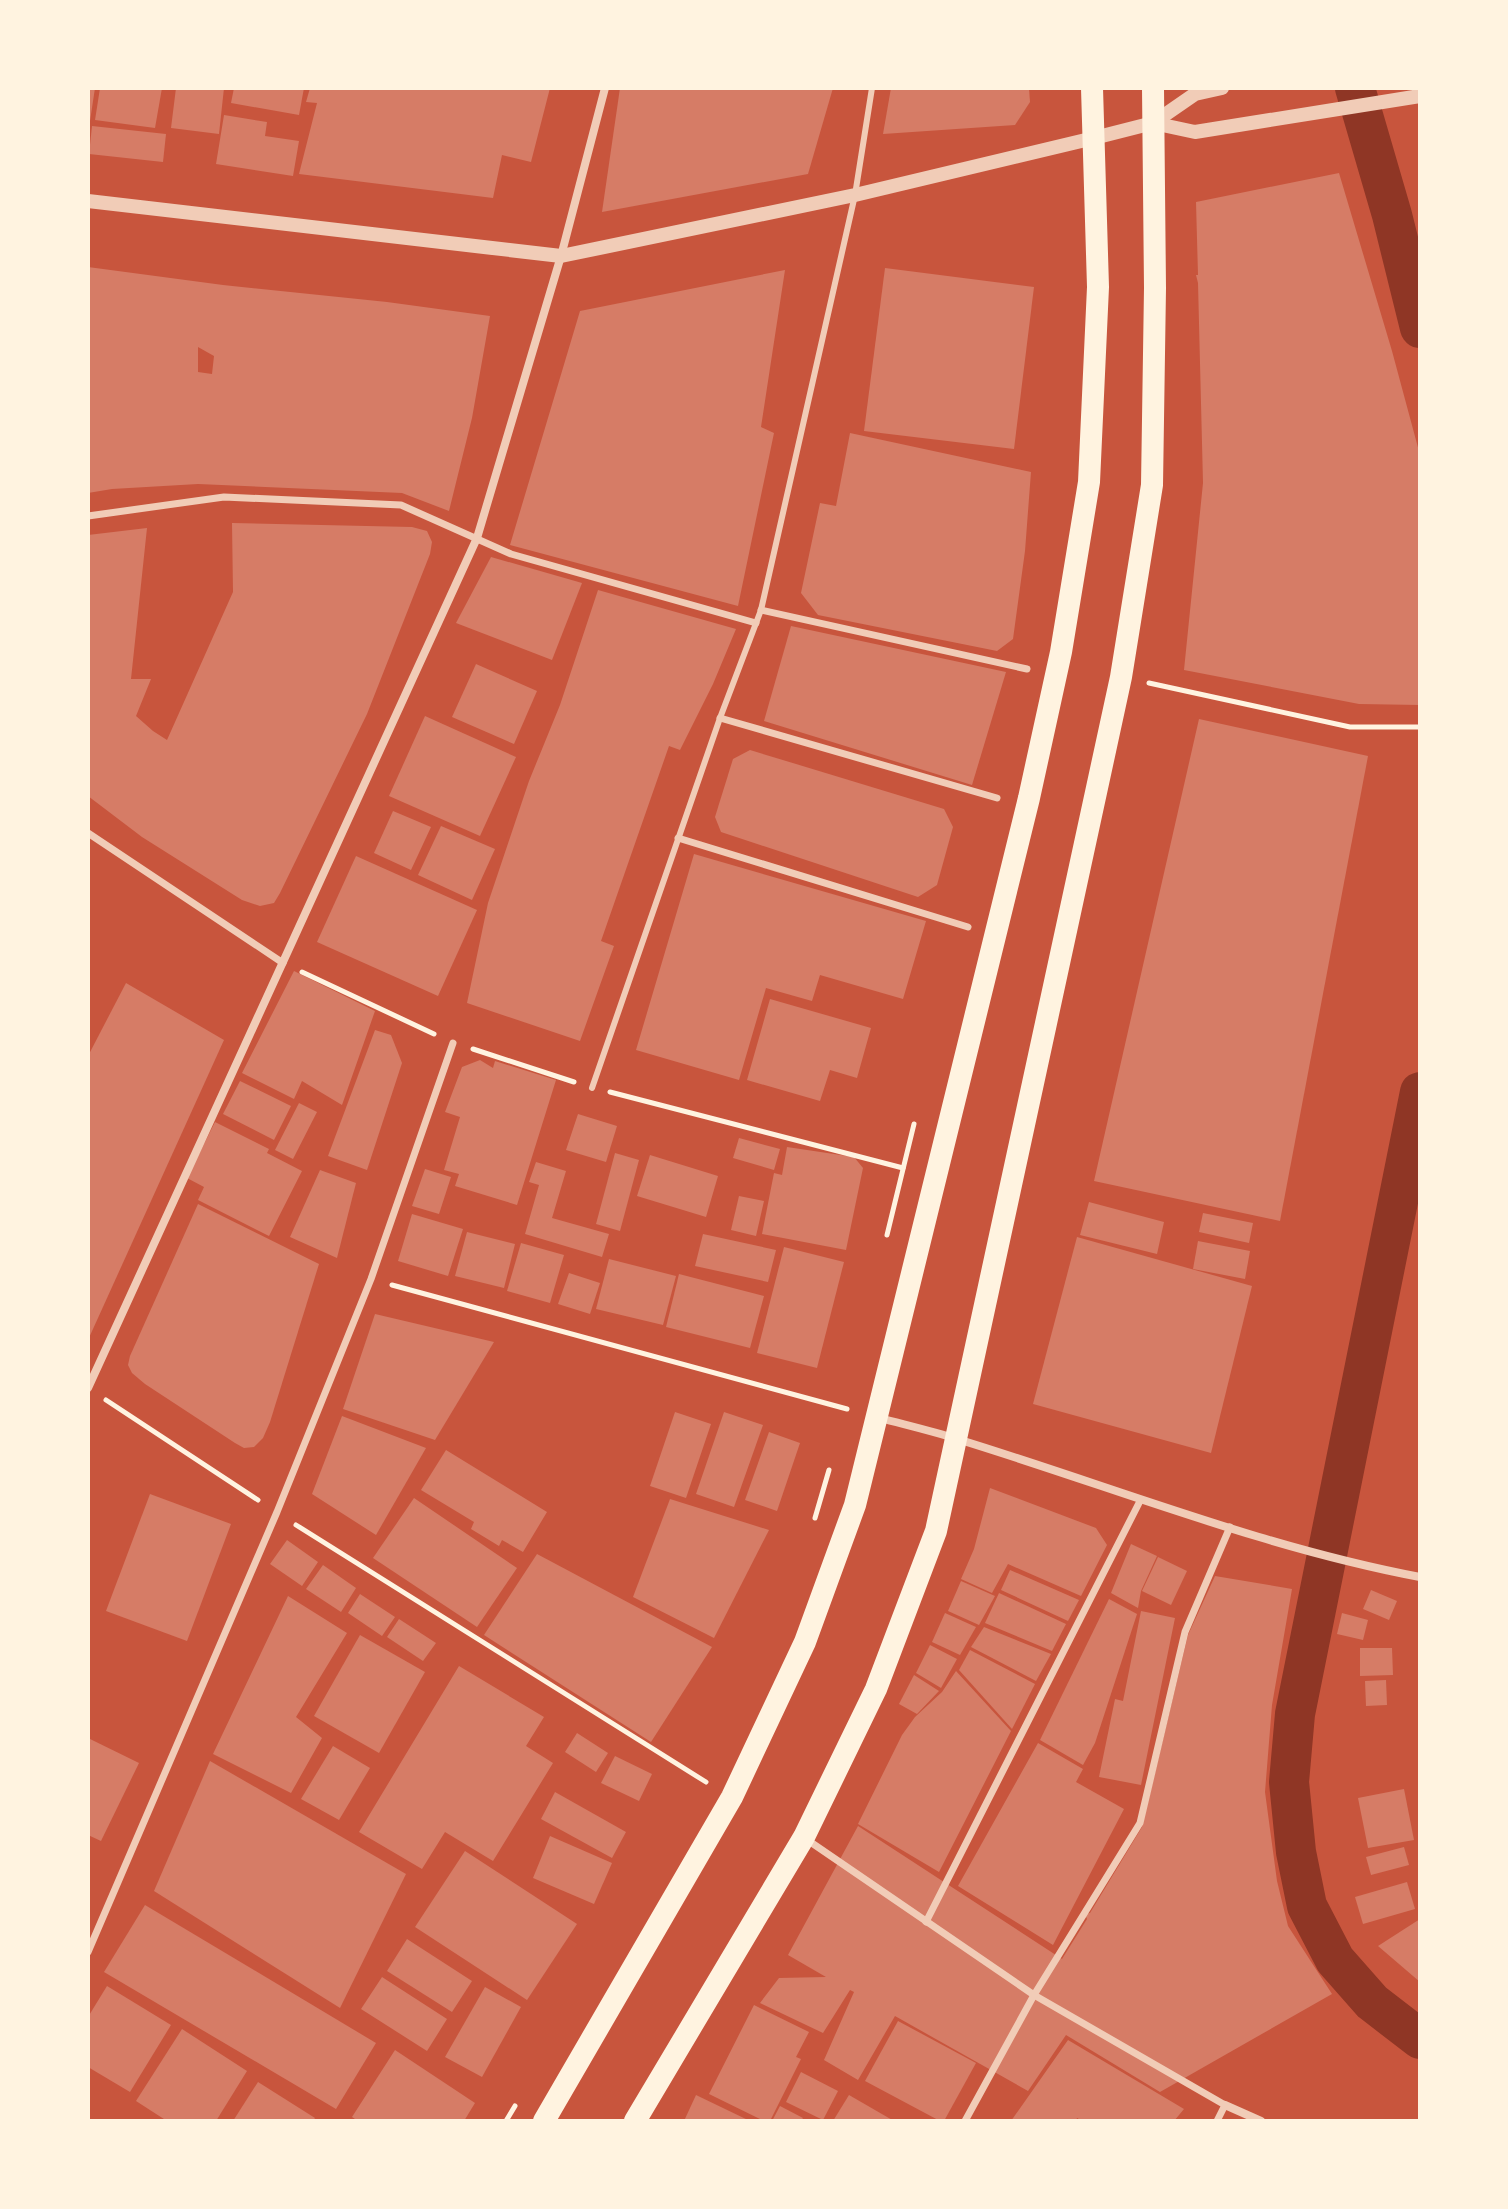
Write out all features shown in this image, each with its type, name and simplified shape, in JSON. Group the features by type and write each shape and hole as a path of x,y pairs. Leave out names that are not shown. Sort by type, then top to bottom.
{"highway":[{"path":"544,2121 732,1797 805,1642 855,1505 1029,798 1061,652 1089,482 1098,287 1092,88"},
{"path":"635,2121 804,1837 876,1689 936,1531 1121,677 1152,485 1155,288 1153,88"}],"street":[{"path":"88,1388 477,538 561,256 605,88"},
{"path":"88,201 561,256 855,195 1094,138 1153,123 1195,94 1222,88"},
{"path":"1153,123 1195,132 1420,96"},
{"path":"88,516 224,497 401,505 511,554 756,623"},
{"path":"761,610 1027,669"},
{"path":"720,718 997,798"},
{"path":"88,833 283,963"},
{"path":"678,838 968,927"},
{"path":"88,1952 277,1512 371,1279 453,1043"},
{"path":"876,1417 956,1438 1140,1501 1266,1539 1371,1568 1420,1577"},
{"path":"926,1922 1140,1501"},
{"path":"965,2121 1034,1995 1140,1823 1185,1632 1230,1527"},
{"path":"804,1837 1034,1995 1225,2105 1261,2121"},
{"path":"1217,2121 1225,2105"}],"lane":[{"path":"592,1088 720,718 761,610 855,195 872,88"}],"path":[{"path":"1121,677 1350,727 1420,727"},
{"path":"885,1243 915,1123"},
{"path":"371,1279 847,1409 843,1423"},
{"path":"101,1397 277,1512 706,1782"},
{"path":"813,1524 830,1467"}],"building":[{"path":"88,88 95,88 90,121 88,121"},
{"path":"100,88 162,88 155,128 95,120"},
{"path":"176,88 224,88 219,134 171,128"},
{"path":"234,88 304,88 299,115 231,103"},
{"path":"310,88 550,88 531,162 502,155 493,198 299,174 317,103 306,102"},
{"path":"620,88 833,88 808,174 602,212"},
{"path":"891,88 1029,88 1030,102 1015,125 883,134"},
{"path":"224,115 267,122 265,136 299,141 293,176 216,164"},
{"path":"92,126 166,134 163,162 89,154"},
{"path":"1339,173 1420,455 1420,705 1359,704 1184,670 1203,483 1196,202"},
{"path":"88,267 490,316 472,418 449,511 402,493 198,484 88,493","holes":["198,347 214,356 212,374 198,372"]},
{"path":"885,268 1034,287 1014,449 864,431"},
{"path":"785,270 761,427 774,433 738,606 510,545 580,311"},
{"path":"850,433 1031,472 1025,551 1013,639 997,651 818,615 801,593 820,503 836,506"},
{"path":"232,523 412,527 427,531 432,542 367,714 280,893 274,903 260,906 242,900 142,837 88,796 88,535 147,528 131,679 151,679 136,716 167,740 233,592"},
{"path":"491,557 582,583 552,660 456,623"},
{"path":"598,590 736,629 680,750 669,746 601,941 614,946 580,1041 467,1003 488,903"},
{"path":"791,626 1006,672 972,785 764,721"},
{"path":"476,664 537,691 514,744 452,717"},
{"path":"425,716 516,757 480,836 389,796"},
{"path":"1199,719 1368,756 1280,1221 1094,1181"},
{"path":"750,750 944,809 953,827 937,885 918,897 721,832 715,817 733,759"},
{"path":"393,811 431,827 411,870 374,853"},
{"path":"441,826 495,849 472,900 418,875"},
{"path":"694,854 926,921 903,999 820,975 812,1001 766,988 739,1080 636,1050"},
{"path":"356,856 477,910 438,996 317,942"},
{"path":"294,971 375,1011 342,1105 302,1081 294,1099 242,1073"},
{"path":"126,983 224,1040 88,1340 88,1056"},
{"path":"770,999 871,1028 857,1078 830,1070 820,1101 747,1080"},
{"path":"375,1030 391,1035 402,1063 367,1170 328,1156"},
{"path":"480,1060 493,1068 495,1061 556,1080 517,1205 455,1186 459,1174 444,1170 460,1117 445,1112 462,1067"},
{"path":"240,1081 291,1106 274,1140 223,1114"},
{"path":"299,1103 317,1112 293,1159 275,1150"},
{"path":"578,1114 617,1126 606,1162 566,1150"},
{"path":"215,1122 269,1149 267,1153 302,1171 269,1236 198,1200 204,1187 187,1178"},
{"path":"739,1138 780,1149 774,1170 733,1158"},
{"path":"787,1147 854,1157 863,1168 846,1250 762,1234 774,1173 782,1175"},
{"path":"615,1153 639,1160 620,1231 596,1224"},
{"path":"650,1155 718,1176 706,1217 637,1196"},
{"path":"536,1162 566,1171 552,1218 609,1234 602,1257 525,1234 539,1185 529,1182"},
{"path":"425,1169 451,1177 439,1214 412,1206"},
{"path":"320,1170 356,1183 337,1258 290,1237"},
{"path":"739,1196 764,1201 756,1236 731,1230"},
{"path":"1089,1202 1164,1222 1157,1254 1080,1235"},
{"path":"198,1204 319,1264 270,1422 263,1438 254,1447 244,1448 235,1443 145,1384 128,1365"},
{"path":"1203,1213 1253,1223 1249,1243 1199,1232"},
{"path":"412,1214 463,1229 448,1276 398,1261"},
{"path":"467,1232 515,1244 504,1288 455,1276"},
{"path":"703,1234 776,1250 768,1282 695,1266"},
{"path":"1077,1237 1252,1286 1211,1453 1033,1404"},
{"path":"1198,1241 1250,1251 1245,1279 1193,1269"},
{"path":"521,1243 564,1255 550,1303 507,1291"},
{"path":"784,1247 844,1262 817,1368 757,1353"},
{"path":"609,1259 676,1276 663,1325 596,1309"},
{"path":"569,1273 600,1283 590,1314 558,1304"},
{"path":"679,1274 764,1296 750,1348 666,1327"},
{"path":"375,1314 494,1342 435,1440 343,1409"},
{"path":"675,1412 711,1424 686,1498 650,1486"},
{"path":"724,1412 763,1425 734,1507 696,1494"},
{"path":"342,1416 426,1448 376,1535 312,1494"},
{"path":"769,1432 800,1443 777,1511 745,1500"},
{"path":"446,1450 547,1512 523,1552 502,1540 499,1546 471,1529 474,1522 421,1490"},
{"path":"990,1488 1096,1528 1107,1545 1081,1596 1008,1564 992,1593 961,1579 974,1549"},
{"path":"150,1494 231,1524 187,1641 106,1611"},
{"path":"414,1498 517,1568 477,1627 373,1558"},
{"path":"670,1499 769,1530 714,1638 633,1597"},
{"path":"287,1540 318,1562 302,1586 270,1564"},
{"path":"1131,1544 1157,1556 1141,1591 1138,1608 1111,1593"},
{"path":"537,1554 712,1647 651,1742 484,1635"},
{"path":"1158,1557 1187,1571 1171,1605 1142,1591"},
{"path":"323,1565 356,1588 341,1612 306,1589"},
{"path":"1010,1570 1079,1600 1068,1621 1001,1590"},
{"path":"1215,1576 1292,1589 1272,1705 1265,1792 1277,1881 1288,1926 1332,1994 1160,2092 1066,2035 1028,2091 895,2016 858,2080 824,2060 854,1992 850,1990 823,2033 760,2003 779,1978 826,1977 788,1955 858,1826 1062,1959 1087,1919 1085,1914 1090,1913 1142,1827 1188,1635"},
{"path":"961,1581 995,1596 979,1625 948,1611"},
{"path":"1371,1590 1397,1601 1389,1620 1363,1609"},
{"path":"999,1593 1066,1624 1052,1651 985,1623"},
{"path":"360,1594 395,1617 382,1636 348,1613"},
{"path":"288,1596 347,1633 296,1717 322,1738 291,1793 213,1754"},
{"path":"1109,1599 1137,1614 1095,1743 1083,1765 1040,1740"},
{"path":"1141,1611 1175,1618 1141,1785 1099,1777 1115,1699 1123,1701"},
{"path":"945,1613 976,1627 960,1655 932,1642"},
{"path":"1342,1613 1368,1620 1363,1640 1337,1634"},
{"path":"399,1619 436,1643 423,1661 387,1637"},
{"path":"984,1627 1051,1654 1036,1681 971,1647"},
{"path":"360,1635 425,1672 379,1753 314,1716"},
{"path":"930,1645 957,1659 941,1688 916,1673"},
{"path":"1360,1648 1392,1648 1393,1675 1360,1676"},
{"path":"970,1650 1035,1684 1012,1729 959,1670"},
{"path":"459,1666 544,1717 526,1746 553,1763 493,1861 445,1832 422,1869 359,1832"},
{"path":"956,1671 1011,1731 939,1872 858,1824 902,1735 915,1717 942,1692"},
{"path":"914,1675 939,1691 917,1714 899,1704"},
{"path":"1386,1680 1387,1705 1366,1706 1365,1681"},
{"path":"577,1733 608,1753 596,1772 565,1752"},
{"path":"88,1738 139,1763 101,1841 88,1835"},
{"path":"1038,1743 1083,1769 1076,1782 1124,1809 1053,1945 958,1886"},
{"path":"333,1746 370,1768 339,1820 301,1799"},
{"path":"615,1756 652,1774 639,1801 601,1783"},
{"path":"210,1761 406,1874 340,2008 154,1891"},
{"path":"1404,1789 1414,1840 1368,1848 1358,1798"},
{"path":"555,1792 626,1832 612,1858 541,1819"},
{"path":"550,1836 612,1863 594,1904 533,1878"},
{"path":"1404,1847 1409,1865 1371,1875 1366,1857"},
{"path":"465,1851 577,1924 527,2000 415,1927"},
{"path":"1407,1882 1415,1909 1363,1924 1355,1897"},
{"path":"145,1905 376,2043 336,2109 104,1972"},
{"path":"1420,1919 1420,1982 1378,1946"},
{"path":"407,1939 472,1981 452,2012 387,1971"},
{"path":"382,1977 447,2019 427,2051 361,2009"},
{"path":"107,1986 171,2025 130,2092 88,2067 88,2017"},
{"path":"485,1987 521,2007 482,2077 445,2057"},
{"path":"754,2005 809,2032 796,2057 801,2059 770,2121 764,2121 709,2094"},
{"path":"898,2021 976,2063 944,2121 865,2081"},
{"path":"182,2029 247,2071 216,2121 167,2121 136,2101"},
{"path":"1068,2040 1184,2109 1174,2121 1082,2121 1077,2118 1076,2121 1011,2121"},
{"path":"395,2050 475,2103 464,2121 358,2121 352,2117"},
{"path":"801,2072 838,2091 823,2120 786,2102"},
{"path":"258,2082 315,2118 313,2121 233,2121"},
{"path":"696,2095 750,2121 684,2121"},
{"path":"849,2095 894,2121 833,2121"},
{"path":"780,2106 803,2118 801,2121 772,2121"}],"waterway":[{"path":"1355,88 1392,215 1420,328"},
{"path":"1420,1092 1295,1714 1289,1782 1296,1852 1307,1906 1335,1960 1372,2002 1420,2039"}]}
